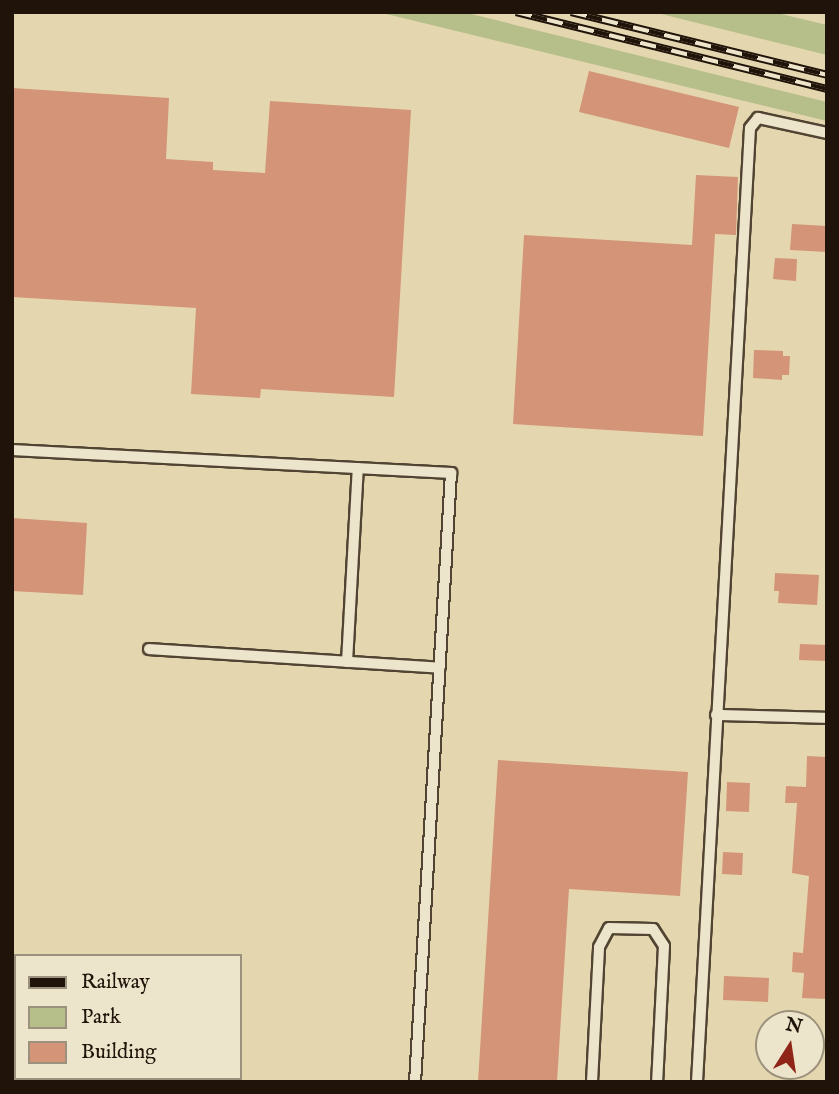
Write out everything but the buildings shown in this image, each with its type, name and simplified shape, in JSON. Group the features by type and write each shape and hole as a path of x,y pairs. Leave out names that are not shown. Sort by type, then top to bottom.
{"lane":[{"path":"697,1082 750,128 758,118 827,133"},
{"path":"12,450 451,473 415,1082"},
{"path":"347,662 358,468"},
{"path":"149,649 439,668"},
{"path":"716,715 827,718"},
{"path":"592,1082 599,947 609,928 653,929 664,946 657,1082"}],"green space":[{"path":"378,12 463,12 827,102 827,121"},
{"path":"653,12 773,12 827,25 827,55"}],"railway":[{"path":"516,12 827,89"},
{"path":"571,12 827,75"}]}
